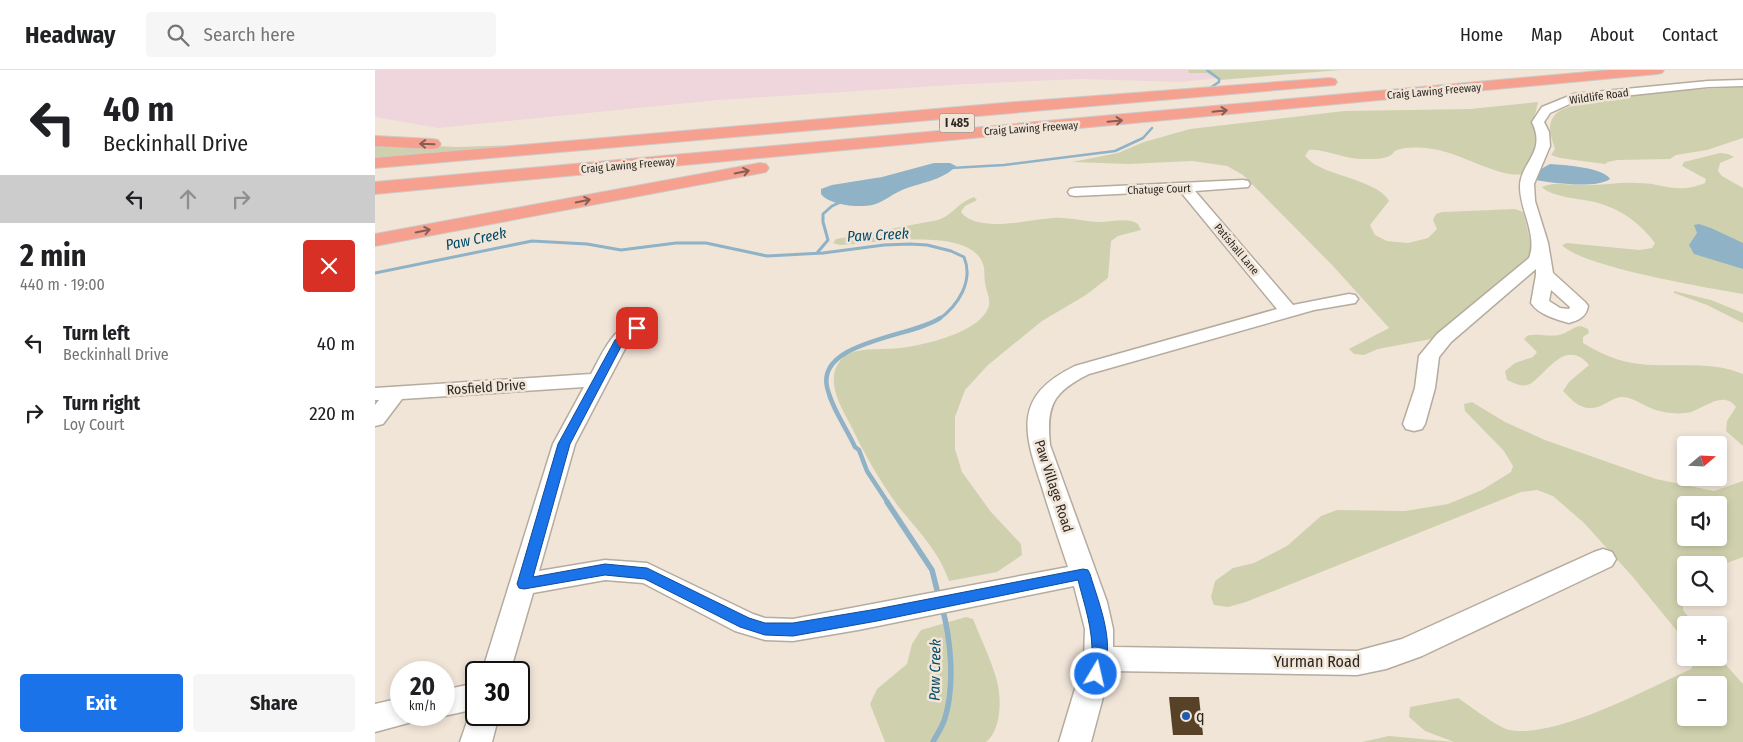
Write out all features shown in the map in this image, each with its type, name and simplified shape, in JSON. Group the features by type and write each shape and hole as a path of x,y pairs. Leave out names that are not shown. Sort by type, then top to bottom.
{"highway":[{"path":"1467,73 1507,70"},
{"name":"Craig Lawing Freeway","path":"375,175 1539,70"},
{"name":"Craig Lawing Freeway","path":"375,190 560,171 1011,129 1066,126 1657,70"},
{"path":"375,163 1340,81"},
{"path":"375,140 440,145 506,144 825,124"},
{"path":"375,240 820,158 900,146 1066,126"}],"street":[{"name":"Wildlife Road","path":"1545,275 1535,221 1528,201 1527,184 1543,146 1543,132 1538,122 1546,110 1558,103 1582,97 1708,84 1743,83"},
{"name":"Chatuge Court","path":"1075,192 1243,184"},
{"name":"Patishall Lane","path":"1185,188 1288,311"},
{"path":"1413,424 1425,388 1429,356 1443,338 1536,260 1540,250"},
{"name":"Paw Village Road","path":"1075,742 1099,658 1099,629 1083,574 1039,445 1036,423 1040,406 1049,391 1067,377 1082,370 1288,311 1349,299"},
{"path":"500,661 524,584 564,444 620,340 637,328"},
{"name":"Rosfield Drive","path":"375,394 598,380"},
{"path":"375,419 396,393"},
{"name":"Yurman Road","path":"1099,658 1357,662 1386,658 1412,648 1603,559"},
{"path":"524,584 605,570 647,574 745,622 765,629 793,630 1011,590 1083,574"},
{"path":"375,718 390,715"},
{"path":"476,742 480,726"}],"shaded area":[{"path":"375,70 1188,70 1189,73 1207,73 1218,78 1181,82 1080,79 967,84 718,100 438,128 375,117"}],"green space":[{"path":"1188,70 1341,70 1220,80 1207,73 1189,73"},
{"path":"1743,87 1743,138 1707,150 1676,155 1670,159 1617,160 1605,164 1551,155 1555,149 1550,132 1550,124 1554,116 1565,108 1612,97"},
{"path":"1538,102 1534,119 1536,145 1526,173 1518,175 1498,171 1428,148 1402,148 1388,157 1372,159 1354,159 1309,150 1305,156 1314,164 1377,189 1384,195 1389,201 1370,225 1375,235 1387,241 1408,243 1428,238 1437,229 1433,220 1436,214 1442,212 1515,209 1523,212 1531,244 1530,255 1515,270 1431,339 1378,349 1364,355 1354,354 1349,349 1389,328 1333,266 1243,175 1227,166 1192,161 1128,164 1072,162 1118,153 1144,142 1190,129 1344,111 1470,109"},
{"path":"375,143 458,147 542,144 375,160"},
{"path":"1720,153 1734,157 1720,163 1718,171 1722,176 1743,188 1743,294 1619,269 1574,253 1562,245 1567,243 1639,250 1652,248 1655,243 1629,217 1613,208 1595,202 1552,193 1542,187 1556,184 1647,183 1686,188 1705,183 1706,179 1682,166 1684,162"},
{"path":"974,197 977,200 965,206 961,212 969,219 979,222 1005,224 1060,218 1100,222 1125,220 1138,224 1141,230 1118,236 1111,241 1108,278 1086,295 1042,321 988,365 965,390 955,417 955,449 962,472 991,512 1021,544 1022,555 997,572 949,581 933,550 898,506 866,456 838,400 834,375 837,366 845,355 867,350 901,348 924,344 951,336 976,323 989,305 983,264 974,252 960,244 940,241 896,240 840,245 833,243 836,239 938,220 948,215 963,202"},
{"path":"1674,291 1711,300 1743,313 1743,323 1707,305 1674,293"},
{"path":"1581,326 1588,329 1589,333 1583,337 1583,343 1618,359 1640,364 1718,367 1743,374 1743,446 1726,431 1727,421 1736,407 1731,402 1725,400 1714,402 1691,412 1682,413 1657,410 1625,397 1614,399 1596,408 1587,408 1579,405 1563,391 1569,382 1589,365 1580,357 1564,356 1527,385 1515,384 1507,380 1505,371 1515,363 1533,357 1537,352 1524,339 1527,336 1559,335"},
{"path":"1472,402 1505,422 1545,440 1656,479 1677,483 1677,486 1690,486 1714,491 1743,481 1743,557 1727,563 1727,556 1677,556 1677,606 1683,606 1683,610 1688,616 1677,616 1677,631 1632,576 1584,523 1553,496 1537,490 1521,492 1246,602 1228,607 1214,605 1211,597 1215,581 1233,568 1254,563 1287,546 1321,516 1337,510 1405,511 1448,504 1482,490 1511,472 1513,466 1504,451 1465,411 1464,404"},
{"path":"966,617 973,619 998,684 999,712 994,732 986,742 885,742 870,704 877,689 907,664 912,644 921,630"},
{"path":"1693,666 1727,666 1743,684 1743,742 1454,742 1425,731 1409,717 1410,707 1458,698 1501,727 1525,731 1548,728 1599,711 1691,669"},
{"path":"1389,736 1454,742 1362,742"}],"water":[{"path":"934,163 950,163 956,166 944,175 907,188 876,204 866,206 845,205 831,201 821,194 821,189 832,185 882,177"},
{"path":"1550,164 1591,169 1606,175 1610,179 1604,182 1585,185 1536,180 1541,169"},
{"path":"1699,224 1743,243 1743,269 1694,254 1689,245 1697,233 1694,225"}],"building":[{"name":"q","path":"1169,697 1199,697 1203,735 1173,735"}],"waterway":[{"path":"1207,70 1219,79 1219,82 1210,88"},
{"path":"951,168 1004,165 1115,151 1143,138 1152,128"},
{"path":"817,253 828,240 823,222 823,214 832,206 843,201"},
{"name":"Paw Creek","path":"375,273 532,241 587,244 621,250 676,243 706,243 767,256 823,253 884,245 927,245 951,251 964,257 967,266 965,284 958,300 938,320"},
{"name":"Paw Creek","path":"888,503 867,471 859,450 855,447 832,403 827,387 828,372 837,359 851,350 870,342 927,325 940,318"},
{"name":"Paw Creek","path":"887,502 932,570 939,598"},
{"name":"Paw Creek","path":"933,742 944,721 951,677 950,648 942,607"}],"place":[{"name":"q","path":"1186,716"}],"route":[{"path":"637,328 620,340 564,444 524,584 605,570 647,574 663,580 697,600 745,622 765,629 793,630 1011,590 1083,574 1093,602 1099,629 1099,658 1096,674"}]}
